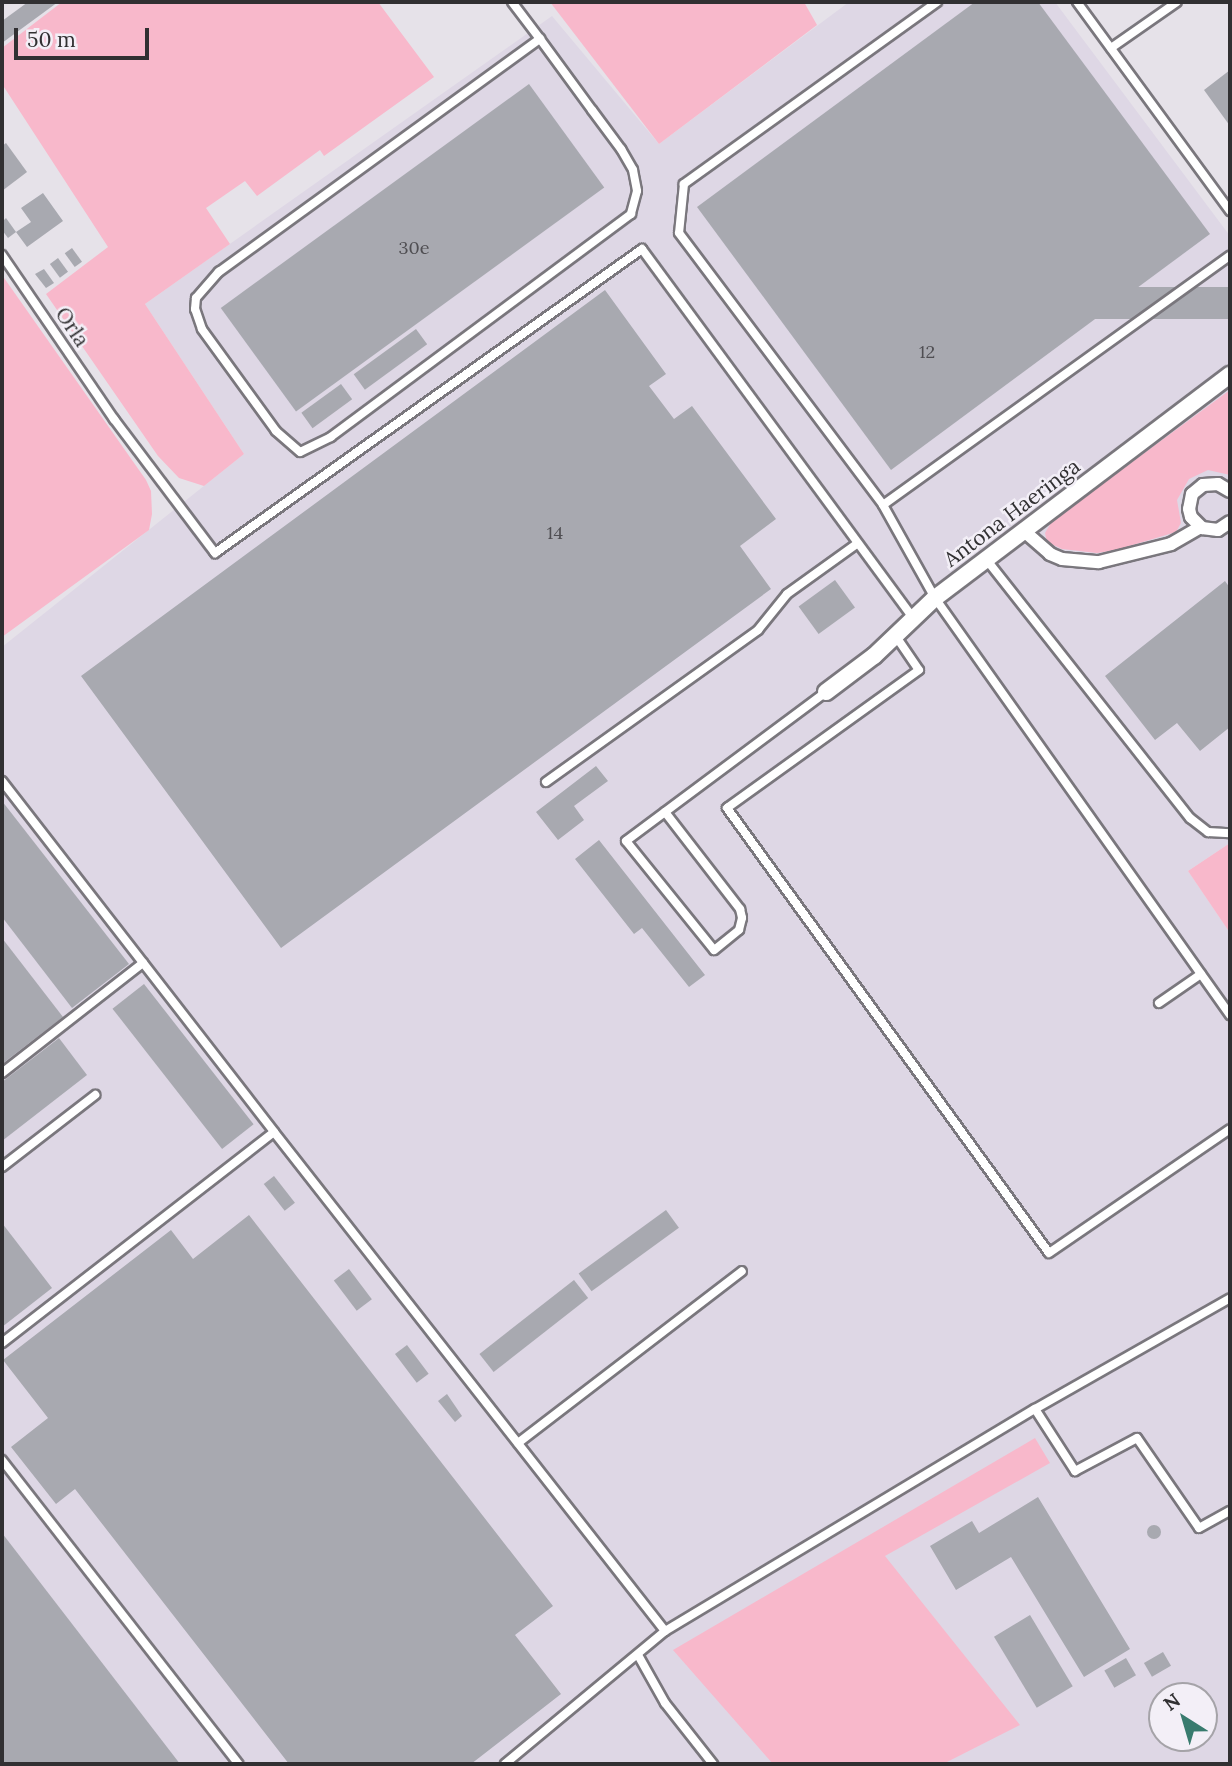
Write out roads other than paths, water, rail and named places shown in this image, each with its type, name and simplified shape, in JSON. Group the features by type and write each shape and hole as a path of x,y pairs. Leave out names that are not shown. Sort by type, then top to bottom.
{"street":[{"name":"Antona Haeringa","path":"827,692 874,656 935,598 1230,376"},
{"path":"1200,527 1189,509 1192,494 1211,483 1230,491"},
{"path":"1024,531 1050,554 1062,559 1099,562 1171,544 1200,527 1218,530 1230,522"}],"lane":[{"path":"512,2 540,39 621,149 633,170 637,191 631,214 331,437 300,452 276,431 202,329 195,309 196,298 219,272 540,39"},
{"path":"937,2 684,184 679,233 883,505 935,598 1230,1015"},
{"path":"1077,2 1230,211"},
{"path":"1111,48 1177,2"},
{"name":"Orla","path":"2,255 114,419 215,553 642,249 858,543"},
{"path":"883,505 1230,256"},
{"path":"546,782 758,630 787,594 858,543 912,617"},
{"path":"986,559 1190,818 1208,832 1230,833"},
{"path":"895,635 919,670 727,808 1049,1253 1230,1129"},
{"path":"665,812 740,909 742,918 739,930 715,950 626,841 665,812 827,692"},
{"path":"2,781 665,1631"},
{"path":"2,1073 143,963"},
{"path":"1159,1003 1201,974"},
{"path":"2,1167 95,1095"},
{"path":"2,1343 274,1132"},
{"path":"518,1443 742,1271"},
{"path":"505,1764 665,1631 1035,1409 1230,1298"},
{"path":"1035,1409 1075,1471 1137,1438 1199,1528 1230,1511"},
{"path":"2,1460 239,1764"},
{"path":"638,1654 665,1703 713,1764"}]}
